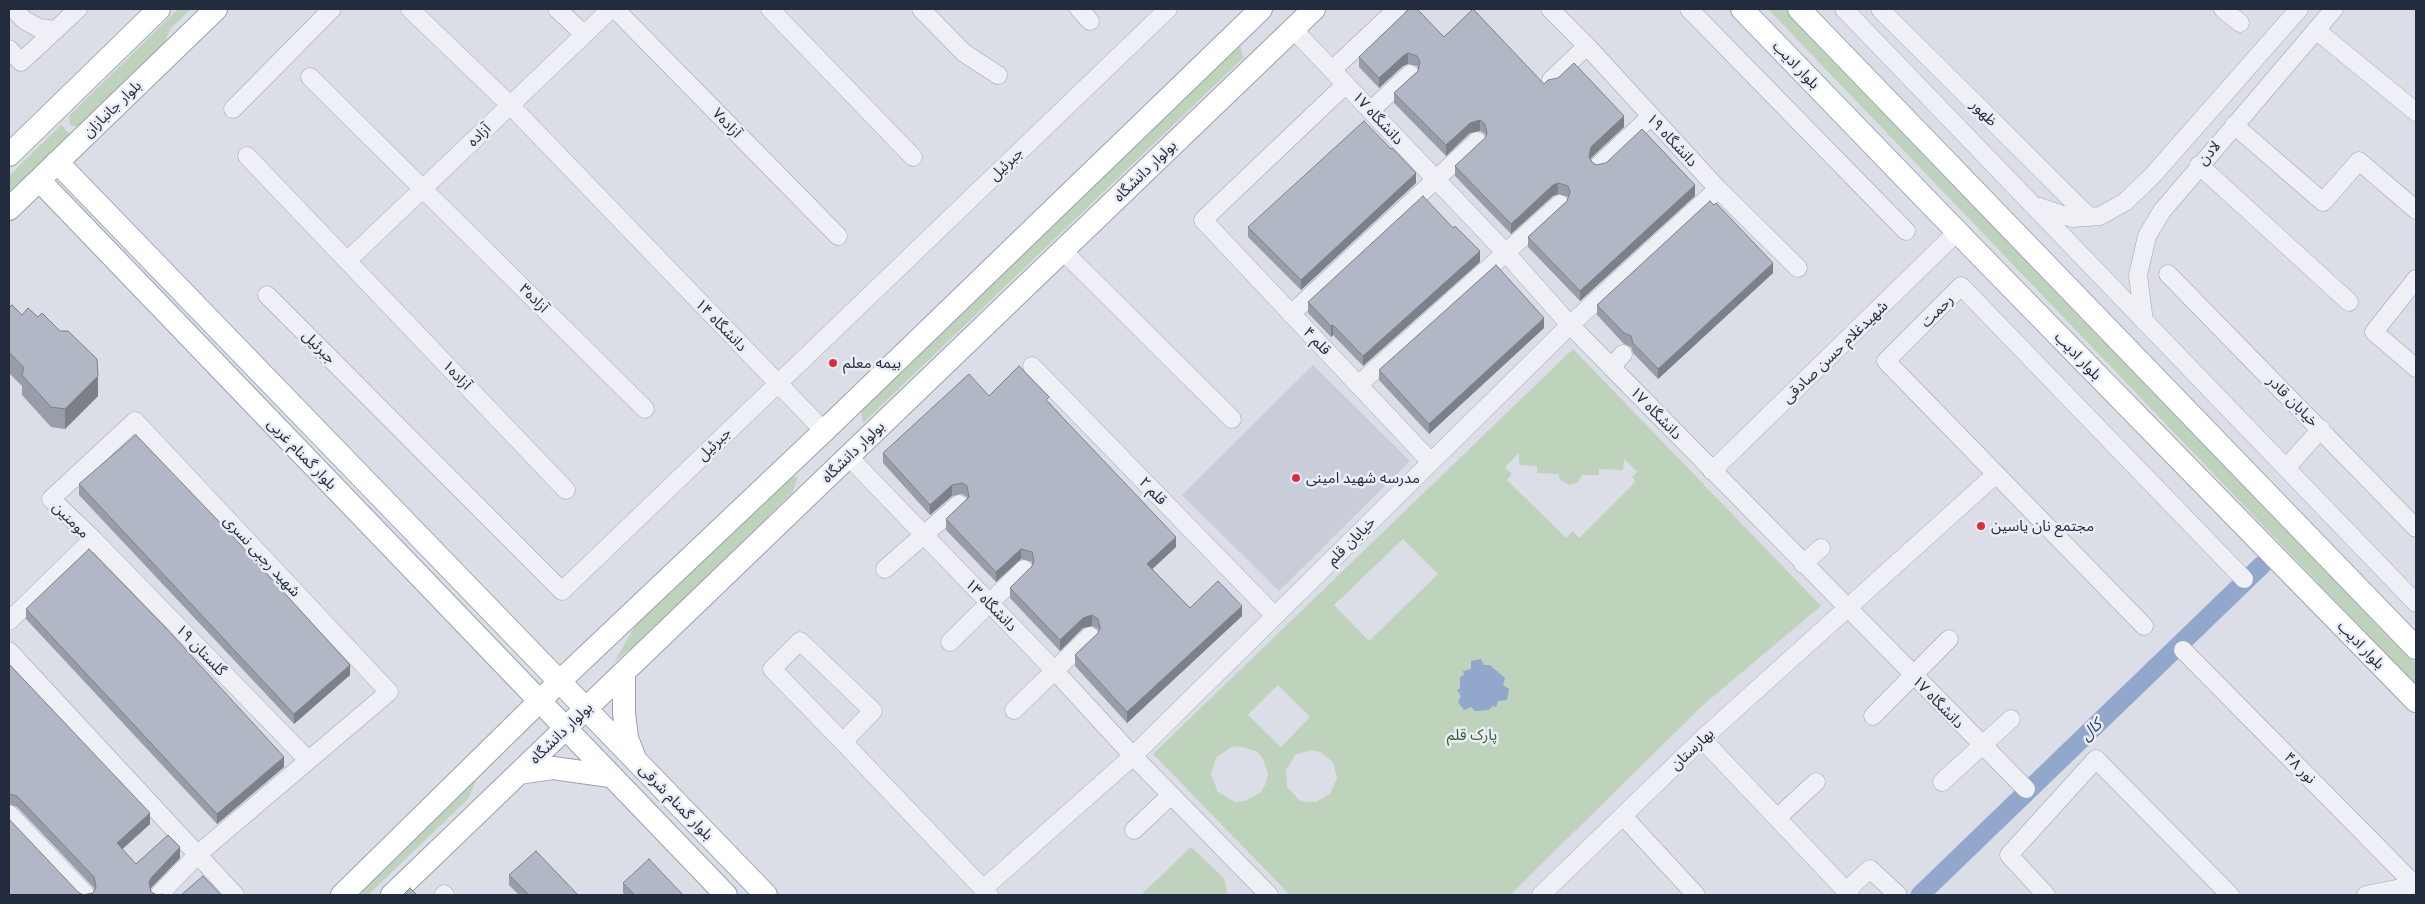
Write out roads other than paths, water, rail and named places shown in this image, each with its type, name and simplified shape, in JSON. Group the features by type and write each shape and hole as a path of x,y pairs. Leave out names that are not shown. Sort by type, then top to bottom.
{"main road":[{"path":"12,146 159,9"},
{"name":"بلوار جانبازان","path":"9,208 216,9"},
{"path":"342,895 559,682 824,431 1261,9"},
{"name":"بولوار دانشگاه","path":"392,895 1314,9"},
{"name":"بلوار ادیب","path":"1742,9 1957,232 2416,701"},
{"path":"1799,9 2416,648"},
{"name":"بلوار گمنام غربی","path":"58,162 586,709"},
{"name":"بلوار گمنام غربی","path":"39,180 565,729"},
{"path":"60,203 79,184"},
{"path":"624,672 627,738 636,761"},
{"name":"بلوار گمنام شرقی","path":"586,709 766,895"},
{"name":"بلوار گمنام شرقی","path":"565,729 726,895"},
{"path":"519,774 553,768 610,776"}],"street":[{"path":"14,9 24,20 39,28 56,30"},
{"path":"15,55 56,30 78,9"},
{"path":"233,110 332,9"},
{"name":"دانشگاه ۱۴","path":"410,9 510,105 824,431"},
{"path":"558,9 584,34"},
{"name":"آزاده","path":"347,261 611,9"},
{"name":"آزاده۷","path":"615,9 838,236"},
{"path":"770,9 913,157"},
{"path":"922,9 964,53 998,75"},
{"name":"جبرئیل","path":"267,294 562,591 1168,9"},
{"path":"1332,70 1397,9"},
{"name":"دانشگاه ۱۹","path":"1550,9 1587,46 1650,117 1718,189 1798,268"},
{"path":"1688,9 1906,231"},
{"path":"1844,9 2416,603"},
{"name":"ظهور","path":"1880,9 2089,217"},
{"path":"2223,9 2240,23"},
{"name":"لادن","path":"2032,204 2072,218 2100,216 2125,202 2153,175 2298,9"},
{"name":"لادن","path":"2144,320 2138,275 2147,236 2162,211 2199,165 2334,9"},
{"name":"دانشگاه ۱۷","path":"1293,29 1506,253 1570,325 2026,790"},
{"path":"2316,30 2416,112"},
{"path":"1551,80 1587,46"},
{"path":"1371,110 1410,74"},
{"name":"آزاده۳","path":"310,77 645,409"},
{"name":"قلم ۴","path":"1346,84 1203,220 1432,462"},
{"path":"1599,164 1650,117"},
{"path":"2234,125 2323,202 2359,161 2416,210"},
{"path":"1291,314 1476,141"},
{"name":"آزاده۱","path":"247,156 566,490"},
{"path":"2199,165 2349,302"},
{"name":"خیابان قلم","path":"986,892 1133,756 1570,325 1718,189"},
{"path":"1358,384 1560,204"},
{"name":"شهیدغلام حسن صادقی","path":"1712,471 1957,232"},
{"path":"1062,250 1232,419"},
{"name":"خیابان قادر","path":"2168,274 2416,528"},
{"path":"2416,279 2374,332 2416,368"},
{"name":"رحمت","path":"2144,626 1886,361 1961,286 2244,579"},
{"path":"1611,367 1624,354"},
{"name":"قلم ۲","path":"1032,366 1275,616"},
{"name":"مومنین","path":"9,621 93,540 51,500 135,421"},
{"name":"شهید رجبی نسری","path":"135,421 389,692 308,760"},
{"path":"2286,468 2321,429"},
{"name":"دانشگاه ۱۳","path":"848,456 1268,895"},
{"name":"بهارستان","path":"1542,895 1702,739 1995,475"},
{"path":"885,569 959,504"},
{"name":"گلستان ۱۹","path":"93,540 308,760"},
{"path":"1803,564 1821,548"},
{"path":"950,642 1024,569"},
{"path":"1014,710 1090,636"},
{"path":"1873,716 1948,640"},
{"path":"843,742 873,711 800,641 772,668 986,892"},
{"name":"نور ۴۸","path":"2183,650 2416,885"},
{"path":"9,651 235,895"},
{"path":"1942,782 2011,719"},
{"path":"1702,739 1848,893 1870,869 1898,895"},
{"path":"2046,895 2009,855 2096,759 2230,895"},
{"path":"159,895 198,856 308,760"},
{"path":"1777,818 1816,782"},
{"path":"1134,830 1171,795"},
{"path":"9,814 86,895"},
{"path":"1623,816 1696,895"},
{"path":"2366,895 2416,885"}],"water":[{"path":"1481,659 1484,665 1490,665 1505,678 1503,685 1509,689 1507,700 1498,701 1496,707 1493,706 1489,710 1475,711 1471,707 1464,710 1458,702 1461,696 1457,690 1460,688 1460,677 1464,675 1463,671 1471,669 1471,661"}],"waterway":[{"name":"کال","path":"1920,895 2262,565"}],"place":[{"name":"بیمه معلم","path":"833,363"},
{"name":"مدرسه شهید امینی","path":"1296,478"},
{"name":"مجتمع نان یاسین","path":"1981,526"}],"park label":[{"name":"پارک قلم","path":"1472,735"}]}
